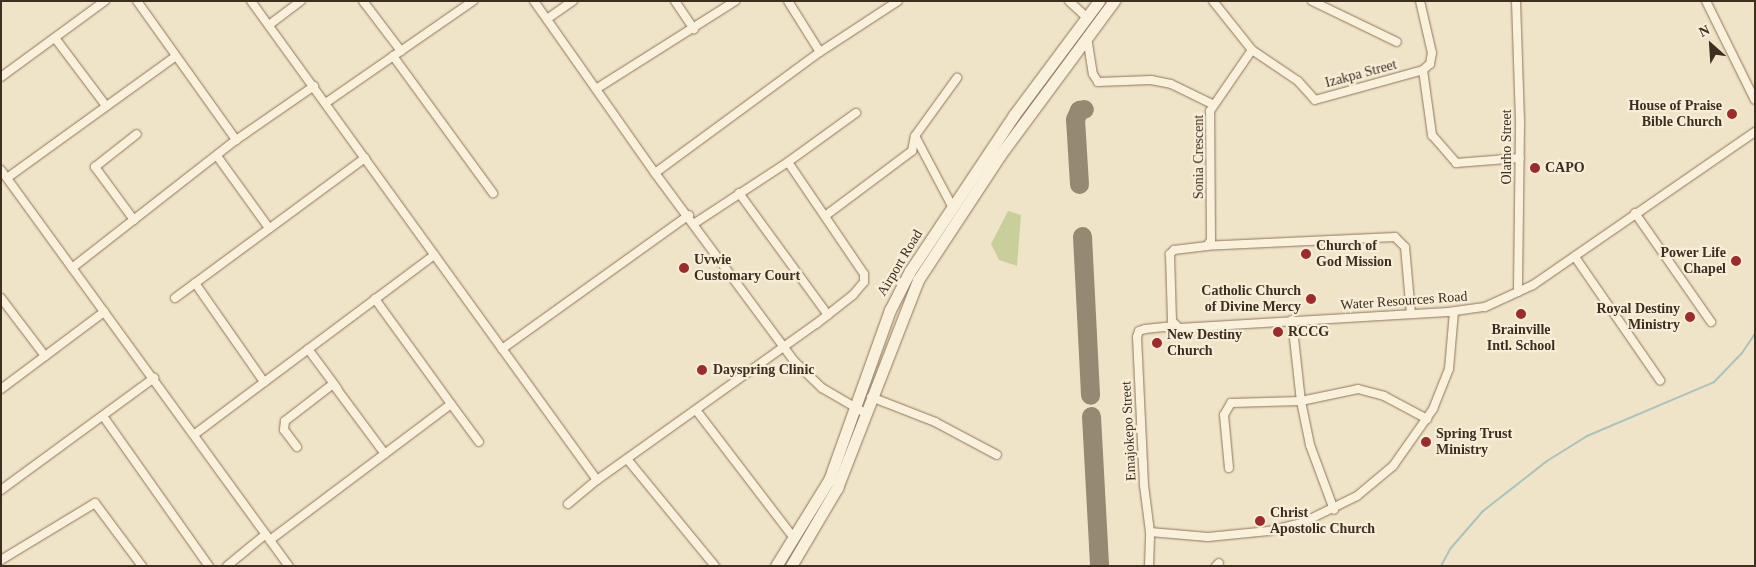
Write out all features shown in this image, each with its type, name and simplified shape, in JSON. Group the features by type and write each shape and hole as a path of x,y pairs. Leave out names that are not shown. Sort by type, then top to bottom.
{"main road":[{"name":"Airport Road","path":"791,566 837,488 918,280 996,152 1099,1"},
{"name":"Airport Road","path":"776,566 829,480 890,310 910,271 953,208 1114,1"}],"street":[{"path":"1,77 105,1"},
{"path":"137,1 236,140"},
{"path":"251,1 327,102 434,255 597,480"},
{"path":"268,25 301,1"},
{"path":"363,1 401,51"},
{"path":"327,102 473,1"},
{"path":"534,1 655,173 695,223 784,347 822,388 865,413"},
{"path":"547,20 573,1"},
{"path":"675,1 694,29"},
{"path":"596,89 694,29 735,1"},
{"path":"788,1 820,52"},
{"path":"655,173 887,4 898,1"},
{"path":"1069,1 1087,18"},
{"name":"Izakpa Street","path":"1214,1 1252,50 1298,82 1315,100 1423,70"},
{"path":"1312,1 1397,42"},
{"path":"1420,1 1432,53 1430,64 1423,70 1432,135 1456,163 1520,158"},
{"name":"Olarho Street","path":"1516,1 1520,158 1518,292"},
{"path":"1706,1 1755,100"},
{"path":"1087,37 1093,74 1098,82 1151,80 1171,84 1212,104"},
{"path":"55,38 106,106"},
{"name":"Sonia Crescent","path":"1207,246 1212,240 1212,104 1252,50"},
{"path":"7,178 176,56"},
{"path":"394,56 493,193"},
{"path":"825,216 912,151 915,136 956,78"},
{"path":"72,268 236,140 314,86"},
{"path":"695,223 788,162 856,113"},
{"name":"Water Resources Road","path":"1174,326 1454,312 1485,307 1518,292 1575,257 1755,132"},
{"path":"134,220 94,166 137,134"},
{"path":"915,136 953,208"},
{"path":"217,156 269,228"},
{"path":"175,298 365,158"},
{"path":"568,504 597,480 828,315 853,295 864,282 864,274 788,162"},
{"path":"1,170 195,434 289,566"},
{"path":"739,193 828,315"},
{"path":"1635,214 1711,322"},
{"path":"502,349 689,215"},
{"path":"1174,326 1170,254 1174,250 1207,246 1395,237 1405,247 1411,314"},
{"path":"195,434 434,255"},
{"path":"1575,257 1660,380"},
{"path":"195,283 264,382"},
{"path":"1,298 45,356"},
{"path":"375,299 479,442"},
{"path":"1,389 104,312"},
{"path":"1150,532 1208,537 1242,534 1302,523 1334,510 1357,496 1393,466 1426,419 1449,369 1454,312"},
{"path":"1292,320 1301,401 1310,444 1334,510"},
{"name":"Emajokepo Street","path":"1149,566 1150,532 1144,485 1136,336 1139,331 1145,329 1174,326"},
{"path":"308,349 385,454"},
{"path":"1,490 154,378"},
{"path":"297,447 284,430 285,421 333,384 339,391"},
{"path":"1229,468 1224,416 1231,403 1301,401 1358,390 1384,396 1426,419"},
{"path":"872,397 935,422 997,455"},
{"path":"227,566 385,454 451,404"},
{"path":"696,410 794,538"},
{"path":"102,416 209,566"},
{"path":"627,459 715,566"},
{"path":"1,560 95,503 142,566"}],"green space":[{"path":"1008,211 1021,215 1017,266 999,260 991,244"}],"waterway":[{"path":"1441,566 1450,549 1483,511 1547,461 1587,436 1714,382 1742,353 1755,334"}],"taxiway":[{"path":"1079,184 1075,119 1079,110 1084,109"},
{"path":"1082,236 1090,395"},
{"path":"1091,416 1099,566"}],"place":[{"name":"House of Praise Bible Church","path":"1732,114"},
{"name":"CAPO","path":"1535,168"},
{"name":"Church of God Mission","path":"1306,254"},
{"name":"Power Life Chapel","path":"1736,261"},
{"name":"Uvwie Customary Court","path":"684,268"},
{"name":"Catholic Church of Divine Mercy","path":"1311,299"},
{"name":"Brainville Intl. School","path":"1521,314"},
{"name":"Royal Destiny Ministry","path":"1690,317"},
{"name":"RCCG","path":"1278,332"},
{"name":"New Destiny Church","path":"1157,343"},
{"name":"Dayspring Clinic","path":"702,370"},
{"name":"Spring Trust Ministry","path":"1426,442"},
{"name":"Christ Apostolic Church","path":"1260,521"}]}
